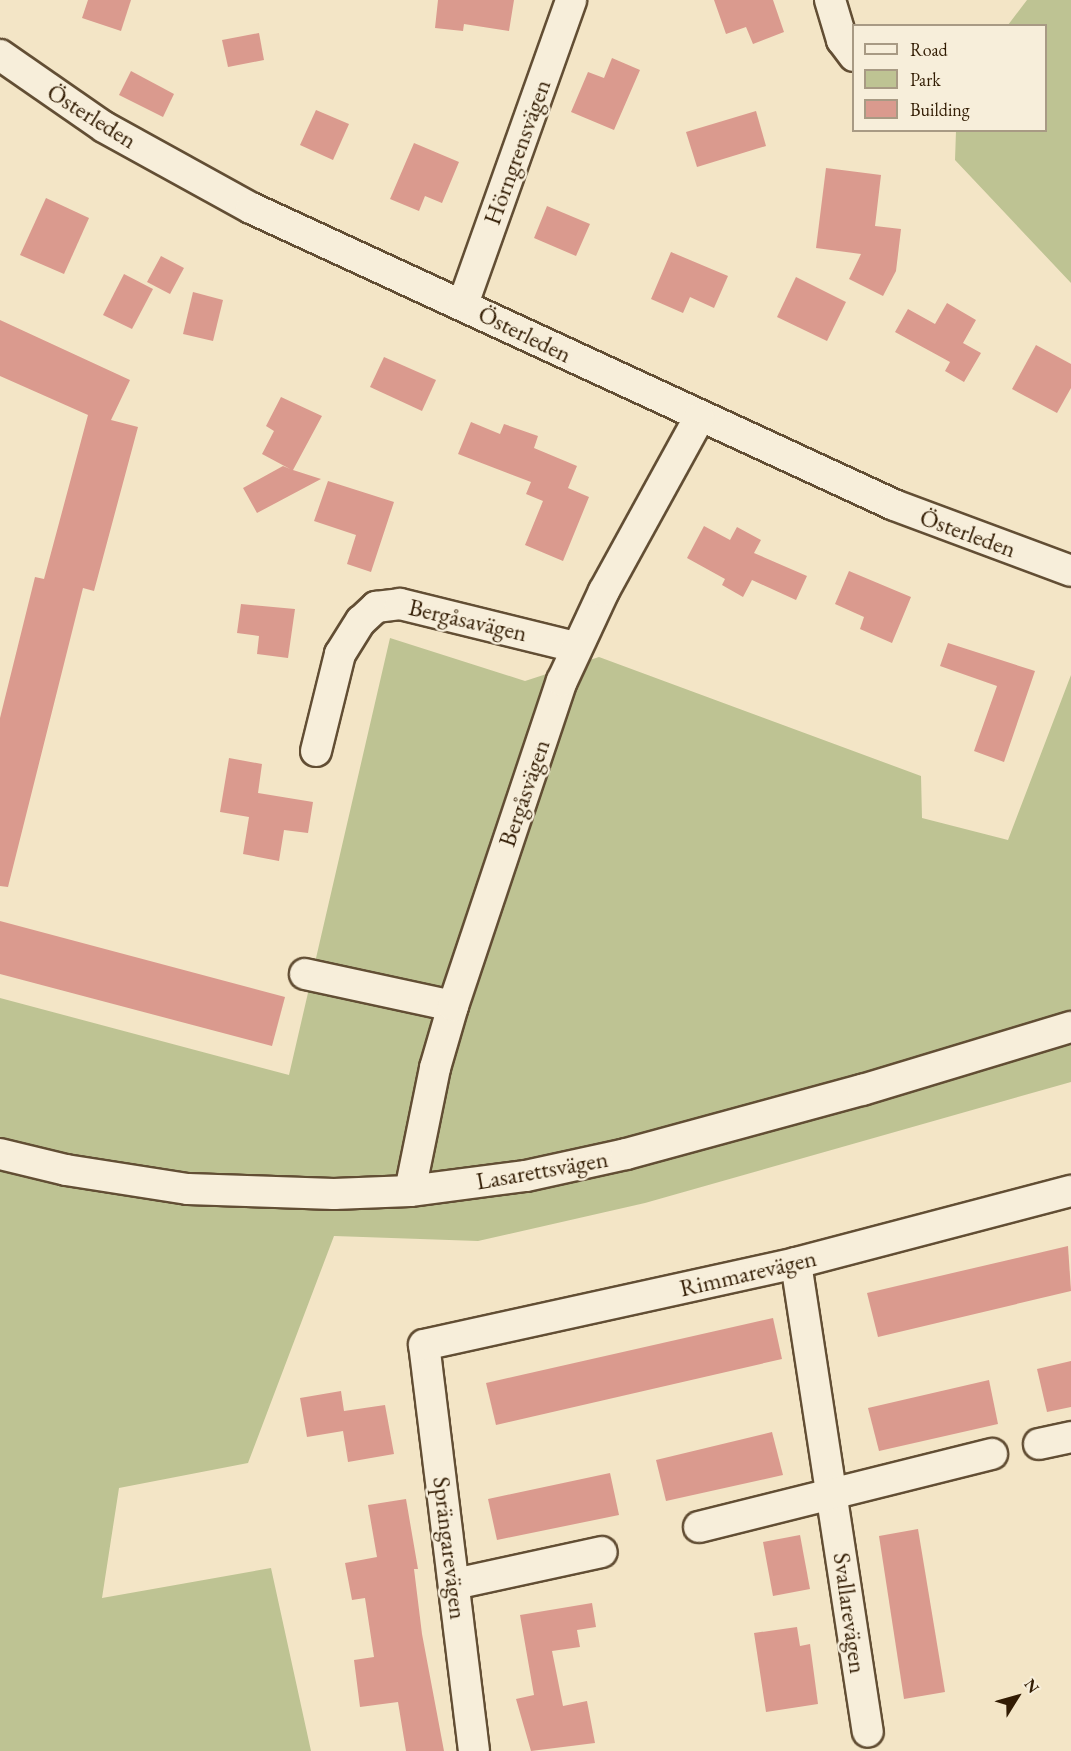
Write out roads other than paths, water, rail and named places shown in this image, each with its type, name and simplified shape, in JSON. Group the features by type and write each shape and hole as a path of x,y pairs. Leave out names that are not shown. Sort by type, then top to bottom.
{"street":[{"name":"Hörngrensvägen","path":"463,304 571,0"},
{"path":"830,0 842,40 852,53"},
{"name":"Österleden","path":"0,55 104,127 251,208 463,304 699,418 894,505 1071,572"},
{"name":"Bergåsvägen","path":"410,1191 435,1068 453,1006 575,647 699,418"},
{"name":"Bergåsavägen","path":"316,751 340,654 361,621 376,607 400,604 575,647"},
{"path":"305,974 453,1006"},
{"name":"Lasarettsvägen","path":"0,1154 66,1170 179,1188 268,1193 410,1191 526,1176 626,1154 862,1090 1071,1027"},
{"name":"Rimmarevägen","path":"424,1345 796,1263 1071,1191"},
{"name":"Svallarevägen","path":"796,1263 868,1731"},
{"name":"Sprängarevägen","path":"424,1345 474,1751"},
{"path":"1039,1444 1071,1437"},
{"path":"699,1527 992,1454"},
{"path":"455,1584 602,1552"}]}
